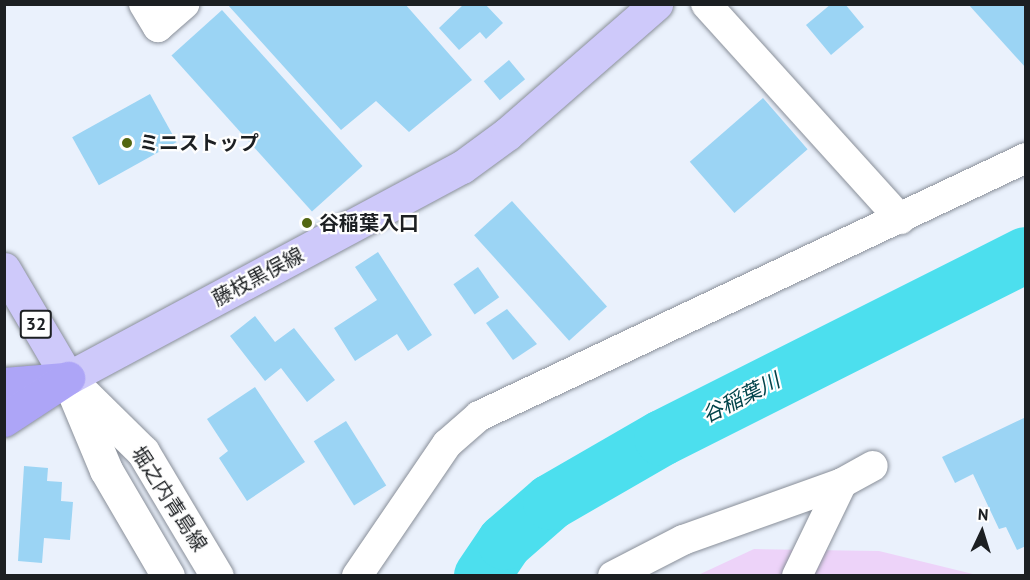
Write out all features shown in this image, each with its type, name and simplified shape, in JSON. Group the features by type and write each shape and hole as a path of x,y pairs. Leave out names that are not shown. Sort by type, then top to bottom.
{"highway":[{"path":"4,384 69,378"},
{"path":"4,420 69,378"}],"main road":[{"name":"藤枝黒俣線","path":"69,378 462,167 507,134 656,4"},
{"name":"32","path":"4,269 69,378"},
{"name":"堀之内青島線","path":"69,378 106,470 168,576"},
{"name":"堀之内青島線","path":"69,378 143,452 217,576"}],"street":[{"path":"144,4 158,27 184,4"},
{"path":"706,4 900,219"},
{"path":"357,576 447,444 479,416 1026,158"},
{"path":"613,576 683,540 842,483 873,466"},
{"path":"797,576 842,483"}],"shaded area":[{"path":"754,549 879,551 977,575 696,576"}],"building":[{"path":"227,4 405,4 472,80 409,132 376,101 341,130"},
{"path":"464,4 485,4 503,23 486,39 480,32 459,50 439,28"},
{"path":"831,4 845,4 864,27 831,55 806,25"},
{"path":"968,4 1026,4 1026,68"},
{"path":"222,10 363,166 312,212 171,56"},
{"path":"509,60 525,79 500,100 484,81"},
{"path":"150,94 177,142 99,185 72,137"},
{"path":"763,98 808,149 734,213 690,162"},
{"path":"512,201 607,307 569,341 474,235"},
{"path":"378,252 432,335 408,351 397,334 355,361 334,328 377,300 355,267"},
{"path":"478,267 499,297 475,315 453,284"},
{"path":"507,309 537,344 513,360 486,323"},
{"path":"255,316 275,342 294,328 335,380 307,402 281,368 265,381 230,336"},
{"path":"255,387 305,462 247,501 219,458 228,451 207,419"},
{"path":"1026,417 1026,546 1017,550 1006,527 999,529 973,474 955,483 942,457"},
{"path":"346,421 386,485 354,506 314,441"},
{"path":"24,466 48,468 47,481 62,482 61,501 73,502 70,540 44,538 42,563 18,561"}],"waterway":[{"name":"谷稲葉川","path":"482,576 505,542 551,502 662,438 1026,255"}],"place":[{"name":"ミニストップ","path":"127,143"},
{"name":"谷稲葉入口","path":"307,223"}]}
